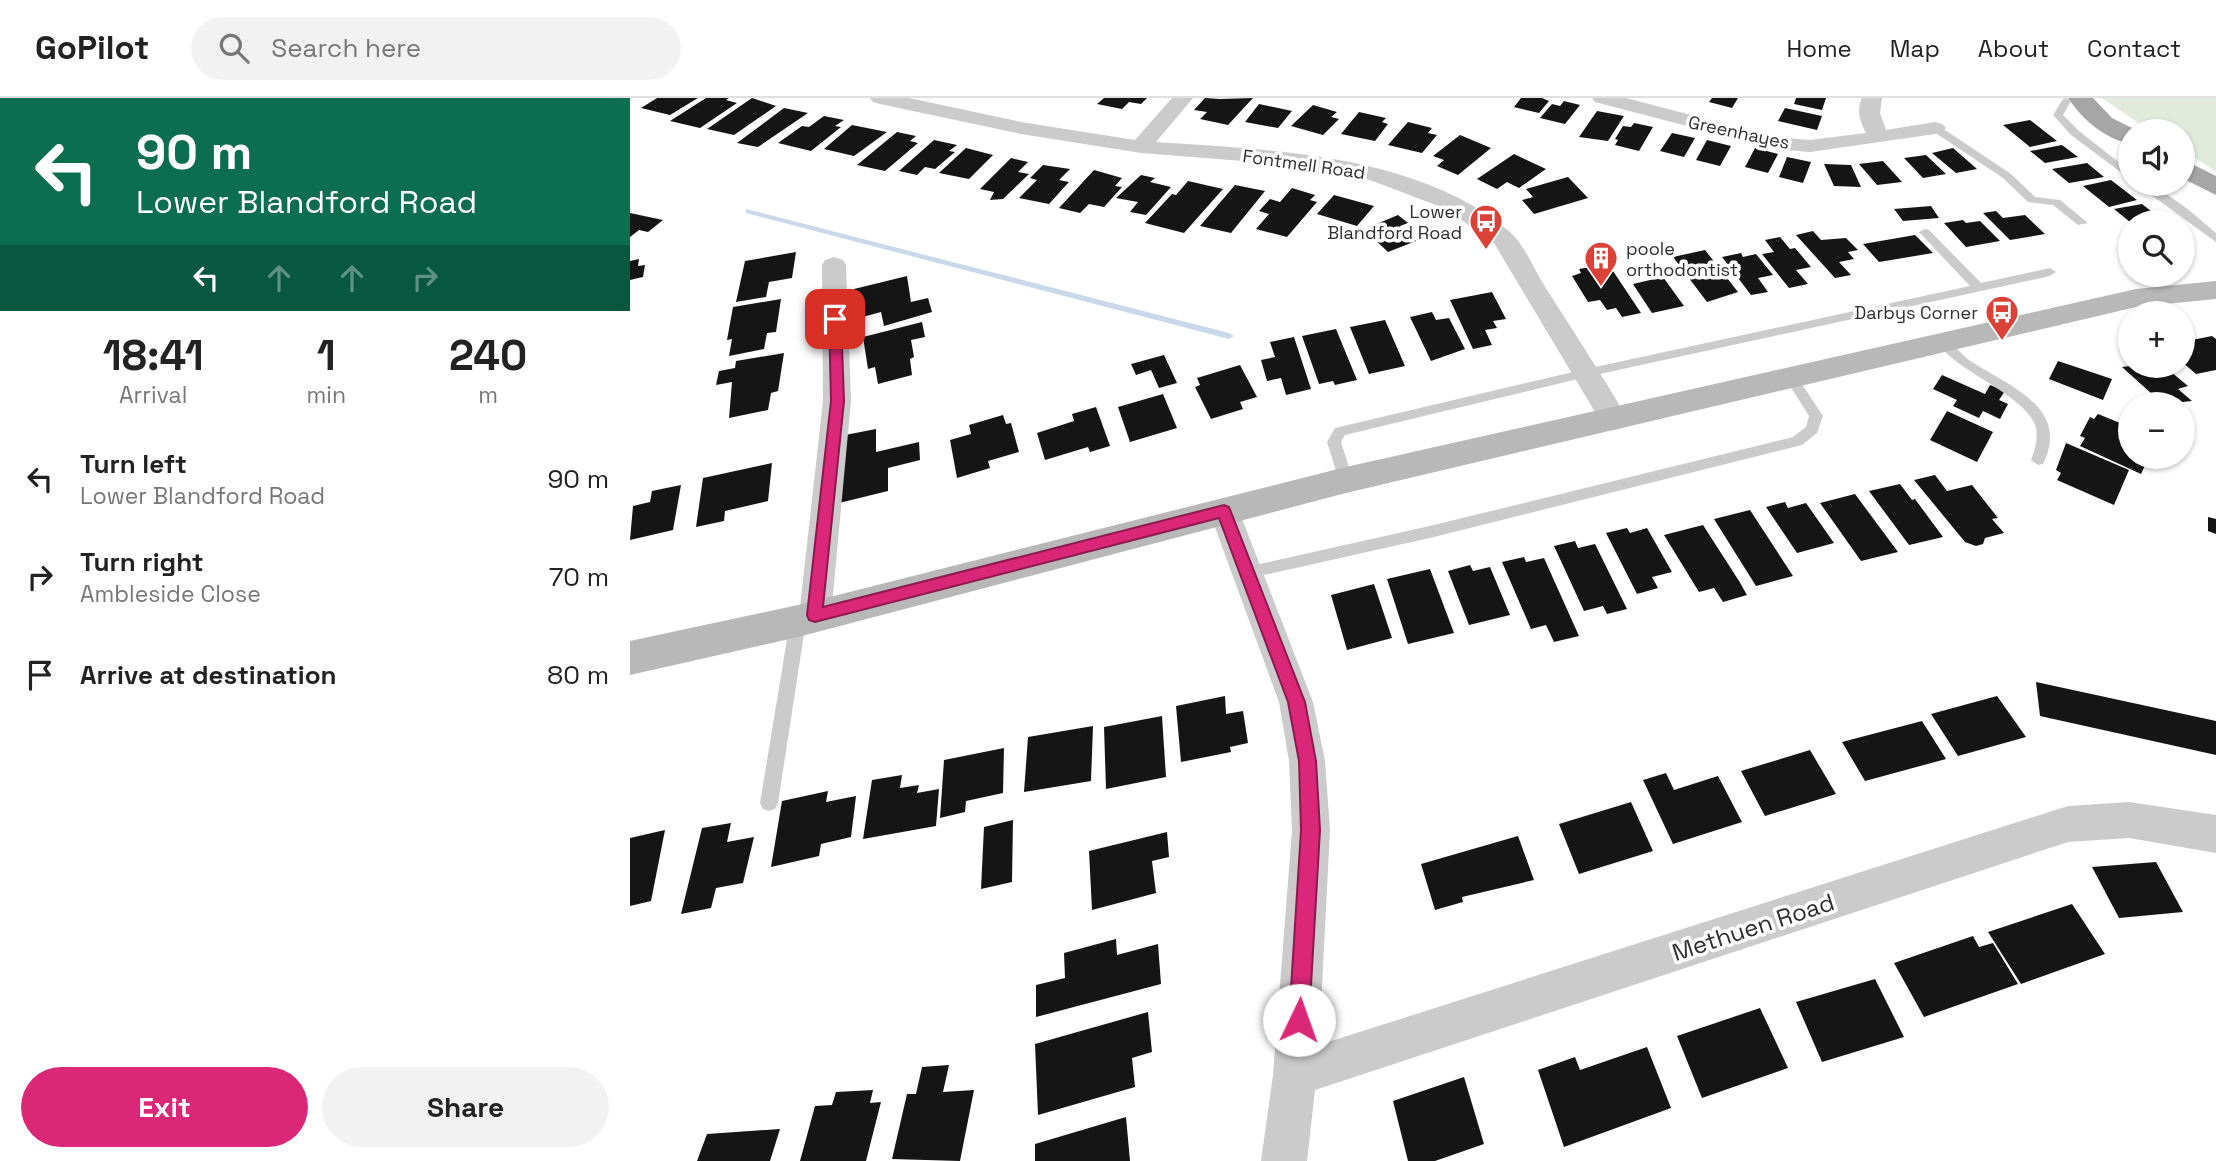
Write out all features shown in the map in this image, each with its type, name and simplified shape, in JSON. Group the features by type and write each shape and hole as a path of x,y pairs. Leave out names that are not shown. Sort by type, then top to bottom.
{"main road":[{"path":"2069,99 2118,131"},
{"path":"2195,175 2216,187"},
{"path":"2136,299 2216,267"},
{"path":"630,658 806,618 1346,480 2136,299 2216,290"}],"street":[{"name":"Fontmell Road","path":"880,98 1021,128 1141,147 1269,156 1328,164 1378,175 1454,204 1503,238 1614,420"},
{"path":"1141,147 1156,126 1183,98"},
{"name":"Greenhayes","path":"1602,98 1775,143 1810,146 1880,138 1934,128"},
{"path":"1871,98 1868,103 1871,121 1880,138"},
{"path":"806,618 837,401 834,265"},
{"path":"1224,511 1296,702 1307,761 1311,830 1295,1075 1284,1161"},
{"name":"Methuen Road","path":"1295,1075 2068,824 2129,820 2216,834"}],"lane":[{"path":"2069,99 2058,115 2075,133 2118,167"},
{"path":"1934,128 2007,176 2032,200 2056,202 2082,223"},
{"path":"2159,196 2184,212 2216,239"},
{"path":"1925,232 1979,288"},
{"path":"1346,480 1334,442 1340,431 1586,373 2050,272"},
{"path":"1943,342 1961,362 2015,395 2033,411 2041,423 2043,435 2038,460"},
{"path":"1246,573 1434,531 1797,442 1812,430 1816,416 1791,378"},
{"path":"769,803 806,618"}],"shaded area":[{"path":"2102,98 2216,98 2216,171 2195,158 2195,119 2133,119"}],"building":[{"path":"657,98 698,98 670,115 641,108"},
{"path":"706,98 729,98 726,100 737,103 700,128 670,121"},
{"path":"752,98 776,106 734,135 707,129"},
{"path":"1104,98 1147,98 1141,104 1129,102 1122,109 1097,104"},
{"path":"1205,98 1253,98 1228,125 1200,119 1207,112 1194,110"},
{"path":"1521,98 1542,98 1549,101 1539,113 1514,107"},
{"path":"1712,98 1738,98 1732,108 1709,102"},
{"path":"1796,98 1826,98 1822,110 1794,104"},
{"path":"1564,101 1580,105 1565,124 1540,118 1552,104 1560,106"},
{"path":"1259,104 1292,111 1278,128 1245,122"},
{"path":"1313,105 1337,112 1331,117 1339,119 1323,135 1291,126"},
{"path":"784,108 808,113 758,147 737,143"},
{"path":"1785,108 1822,116 1817,130 1778,121"},
{"path":"1597,111 1624,116 1608,141 1579,137"},
{"path":"1359,112 1386,118 1382,122 1388,124 1375,141 1341,134"},
{"path":"824,116 844,120 835,126 841,127 811,151 778,143 802,126 809,127"},
{"path":"2030,120 2057,141 2030,147 2003,125"},
{"path":"1408,122 1432,128 1428,133 1437,135 1422,153 1388,145"},
{"path":"1634,123 1653,127 1639,151 1615,145 1618,140 1615,139 1623,126 1631,127"},
{"path":"852,125 887,132 854,156 824,149"},
{"path":"897,132 916,136 910,141 918,143 885,171 857,165"},
{"path":"1672,133 1695,138 1684,157 1660,151"},
{"path":"1460,135 1491,148 1458,175 1437,166 1444,160 1433,156"},
{"path":"934,140 957,145 949,151 955,152 935,169 925,167 917,175 899,171"},
{"path":"1707,140 1731,146 1720,166 1696,160"},
{"path":"2062,145 2078,157 2045,163 2030,151"},
{"path":"966,148 993,155 969,179 939,173"},
{"path":"1755,148 1778,154 1768,173 1745,167"},
{"path":"1953,148 1977,169 1956,173 1932,153"},
{"path":"1514,154 1546,169 1519,188 1507,182 1497,189 1477,179"},
{"path":"1926,155 1946,174 1923,178 1904,158"},
{"path":"1787,157 1811,162 1803,183 1779,177"},
{"path":"1011,158 1028,162 1018,172 1029,174 1003,199 990,200 994,192 980,189"},
{"path":"1883,161 1902,182 1877,185 1859,164"},
{"path":"2087,163 2104,177 2069,183 2052,169"},
{"path":"1824,164 1851,165 1861,187 1834,186"},
{"path":"1043,165 1070,169 1059,180 1069,182 1049,204 1019,198 1037,180 1030,178"},
{"path":"1094,170 1122,178 1115,186 1122,187 1104,207 1089,204 1080,213 1059,208"},
{"path":"1141,175 1155,178 1150,182 1171,187 1146,215 1130,212 1138,202 1116,198"},
{"path":"1568,177 1588,198 1534,214 1522,200 1533,197 1526,189"},
{"path":"2111,180 2118,185 2118,196 2132,196 2137,200 2109,207 2083,186"},
{"path":"1188,181 1223,189 1184,233 1145,223 1172,194 1176,195"},
{"path":"1235,185 1265,191 1231,233 1200,226"},
{"path":"1292,188 1315,195 1310,200 1317,202 1287,237 1256,229 1269,214 1259,211 1270,199 1280,202"},
{"path":"1334,195 1374,206 1357,226 1317,214"},
{"path":"2142,204 2150,210 2118,210 2118,212 2114,209"},
{"path":"1931,206 1939,218 1903,221 1894,209"},
{"path":"1996,211 2003,218 2025,215 2045,234 2010,240 1983,213"},
{"path":"630,213 663,220 648,232 639,230 630,237"},
{"path":"1398,215 1408,223 1400,226 1416,241 1388,252 1372,237 1362,240 1355,233"},
{"path":"1963,220 1966,223 1980,221 2000,241 1966,247 1944,223"},
{"path":"1813,231 1821,240 1846,238 1858,250 1848,252 1854,259 1839,262 1851,275 1835,278 1796,235"},
{"path":"1915,235 1933,253 1879,262 1863,244"},
{"path":"1780,237 1790,249 1795,248 1811,267 1796,270 1808,284 1789,288 1762,254 1774,252 1765,240"},
{"path":"1705,250 1738,292 1707,302 1673,257"},
{"path":"796,252 792,278 769,282 766,297 736,302 745,261"},
{"path":"1741,253 1743,257 1756,254 1773,275 1758,278 1768,292 1751,295 1722,257"},
{"path":"639,259 638,266 645,265 643,277 630,280 630,261"},
{"name":"poole orthodontist","path":"1596,266 1599,270 1611,268 1641,313 1622,317 1616,308 1607,310 1600,300 1588,302 1572,276 1581,273 1579,269"},
{"path":"907,276 911,302 928,298 932,312 884,326 881,312 859,318 854,289"},
{"path":"1663,277 1684,306 1652,313 1633,284"},
{"path":"1492,292 1506,319 1493,321 1497,328 1485,330 1492,345 1473,349 1450,300"},
{"path":"781,299 776,332 767,333 764,349 729,356 732,339 727,340 733,307"},
{"path":"1432,312 1436,320 1449,318 1465,349 1431,361 1410,317"},
{"path":"1385,320 1405,366 1369,374 1350,327"},
{"path":"922,322 925,337 911,340 914,357 910,359 912,375 878,384 875,367 868,369 863,337"},
{"path":"1336,329 1357,380 1335,385 1333,381 1319,384 1302,336"},
{"path":"2212,336 2216,339 2216,370 2195,373 2195,339"},
{"path":"1294,337 1311,389 1286,395 1281,378 1267,381 1261,360 1275,357 1270,342"},
{"path":"784,353 778,391 771,393 768,410 729,418 732,382 716,385 719,371 735,368 736,361"},
{"path":"1164,355 1177,383 1159,388 1151,370 1136,375 1131,364"},
{"path":"2058,361 2112,379 2103,400 2049,379"},
{"path":"1240,365 1257,397 1240,402 1243,409 1211,419 1195,387 1200,385 1197,378"},
{"path":"1942,375 1985,394 1990,385 2005,391 1999,400 2008,404 2000,419 1983,411 1979,418 1953,406 1957,400 1933,389"},
{"path":"2134,378 2178,378 2188,386 2178,389 2182,392 2150,392"},
{"path":"1163,394 1177,428 1130,442 1118,407"},
{"path":"1096,407 1110,446 1090,452 1088,447 1045,460 1037,433 1074,421 1072,414"},
{"path":"1947,411 1993,432 1977,462 1930,440"},
{"path":"2098,414 2118,422 2118,463 2080,446 2085,438 2080,436 2090,417 2094,419"},
{"path":"1003,415 1006,424 1011,423 1019,452 988,461 990,468 957,478 950,440 971,434 969,425"},
{"path":"876,429 876,452 919,442 920,460 888,468 888,491 839,503 840,436"},
{"path":"2066,443 2118,465 2118,469 2129,470 2114,505 2057,480 2061,473 2056,470"},
{"path":"772,463 768,501 725,511 724,521 696,527 703,478"},
{"path":"2130,469 2143,469 2141,474"},
{"path":"1935,475 1947,491 1972,485 1998,518 1992,519 2004,533 1985,538 1983,544 1976,546 1965,542 1914,480"},
{"path":"1900,484 1912,500 1915,499 1943,537 1909,545 1869,491"},
{"path":"681,485 673,530 630,540 633,506 650,502 652,491"},
{"path":"1855,494 1898,552 1861,561 1820,503"},
{"path":"1785,502 1788,508 1806,503 1834,543 1797,553 1766,507"},
{"path":"1750,510 1793,576 1756,586 1714,519"},
{"path":"2208,517 2216,519 2216,534 2208,531"},
{"path":"1703,525 1747,595 1723,602 1714,588 1699,592 1664,535"},
{"path":"1627,528 1630,533 1647,528 1672,572 1652,577 1658,588 1637,594 1606,533"},
{"path":"1575,541 1578,548 1595,544 1627,609 1607,614 1603,606 1584,611 1554,546"},
{"path":"1524,557 1526,562 1544,558 1579,636 1554,642 1546,625 1531,629 1502,562"},
{"path":"1470,565 1473,571 1490,567 1510,615 1469,625 1448,571"},
{"path":"1430,569 1454,633 1408,644 1387,579"},
{"path":"1374,584 1392,638 1347,650 1331,595"},
{"path":"2036,682 2216,721 2216,755 2040,716"},
{"path":"1225,696 1226,714 1243,711 1248,743 1230,747 1231,752 1181,762 1176,706"},
{"path":"1997,696 2026,737 1958,756 1931,714"},
{"path":"1162,716 1166,777 1106,789 1104,727"},
{"path":"1922,721 1946,759 1865,781 1842,742"},
{"path":"1093,726 1091,781 1024,792 1028,737"},
{"path":"1004,748 1003,793 966,801 965,812 940,818 944,760"},
{"path":"1810,750 1836,794 1765,816 1741,771"},
{"path":"1666,773 1674,790 1718,776 1742,822 1673,844 1643,780"},
{"path":"902,775 900,788 919,785 917,793 939,789 936,826 863,839 872,780"},
{"path":"828,791 826,802 856,796 851,837 821,844 819,856 771,867 782,801"},
{"path":"1631,802 1653,851 1579,874 1559,824"},
{"path":"1013,820 1012,882 981,889 984,827"},
{"path":"731,823 727,842 754,837 743,883 716,888 711,908 681,914 702,828"},
{"path":"665,830 651,901 630,906 630,838"},
{"path":"1167,832 1169,857 1152,861 1156,893 1092,910 1089,851"},
{"path":"1518,836 1534,880 1462,897 1463,902 1435,910 1421,864"},
{"path":"2156,862 2183,912 2119,918 2092,867"},
{"path":"2072,904 2105,954 2021,984 1988,932"},
{"path":"1973,936 1979,947 1993,943 2018,984 1924,1017 1894,963"},
{"path":"1116,939 1117,955 1158,944 1161,984 1036,1017 1036,985 1065,978 1064,953"},
{"path":"1875,979 1904,1037 1822,1062 1796,1002"},
{"path":"1760,1008 1788,1068 1702,1098 1677,1036"},
{"path":"1148,1012 1152,1052 1132,1058 1135,1087 1038,1115 1035,1044"},
{"path":"1647,1047 1671,1108 1564,1147 1538,1070 1575,1057 1580,1070"},
{"path":"949,1065 943,1092 974,1090 960,1161 892,1159 907,1094 916,1094 922,1067"},
{"path":"1464,1077 1484,1144 1435,1161 1408,1161 1393,1101"},
{"path":"873,1090 870,1103 881,1102 866,1161 800,1161 815,1106 832,1105 836,1092"},
{"path":"1126,1117 1130,1161 1035,1161 1035,1144"},
{"path":"780,1129 770,1161 697,1161 707,1134"}],"waterway":[{"path":"749,211 1229,336"}],"place":[{"name":"Lower Blandford Road","path":"1486,251"},
{"name":"poole orthodontist","path":"1601,288"},
{"name":"Darbys Corner","path":"2002,342"}],"route":[{"path":"835,319 837,401 815,615 1224,511 1296,702 1307,761 1311,830 1299,1020"}]}
